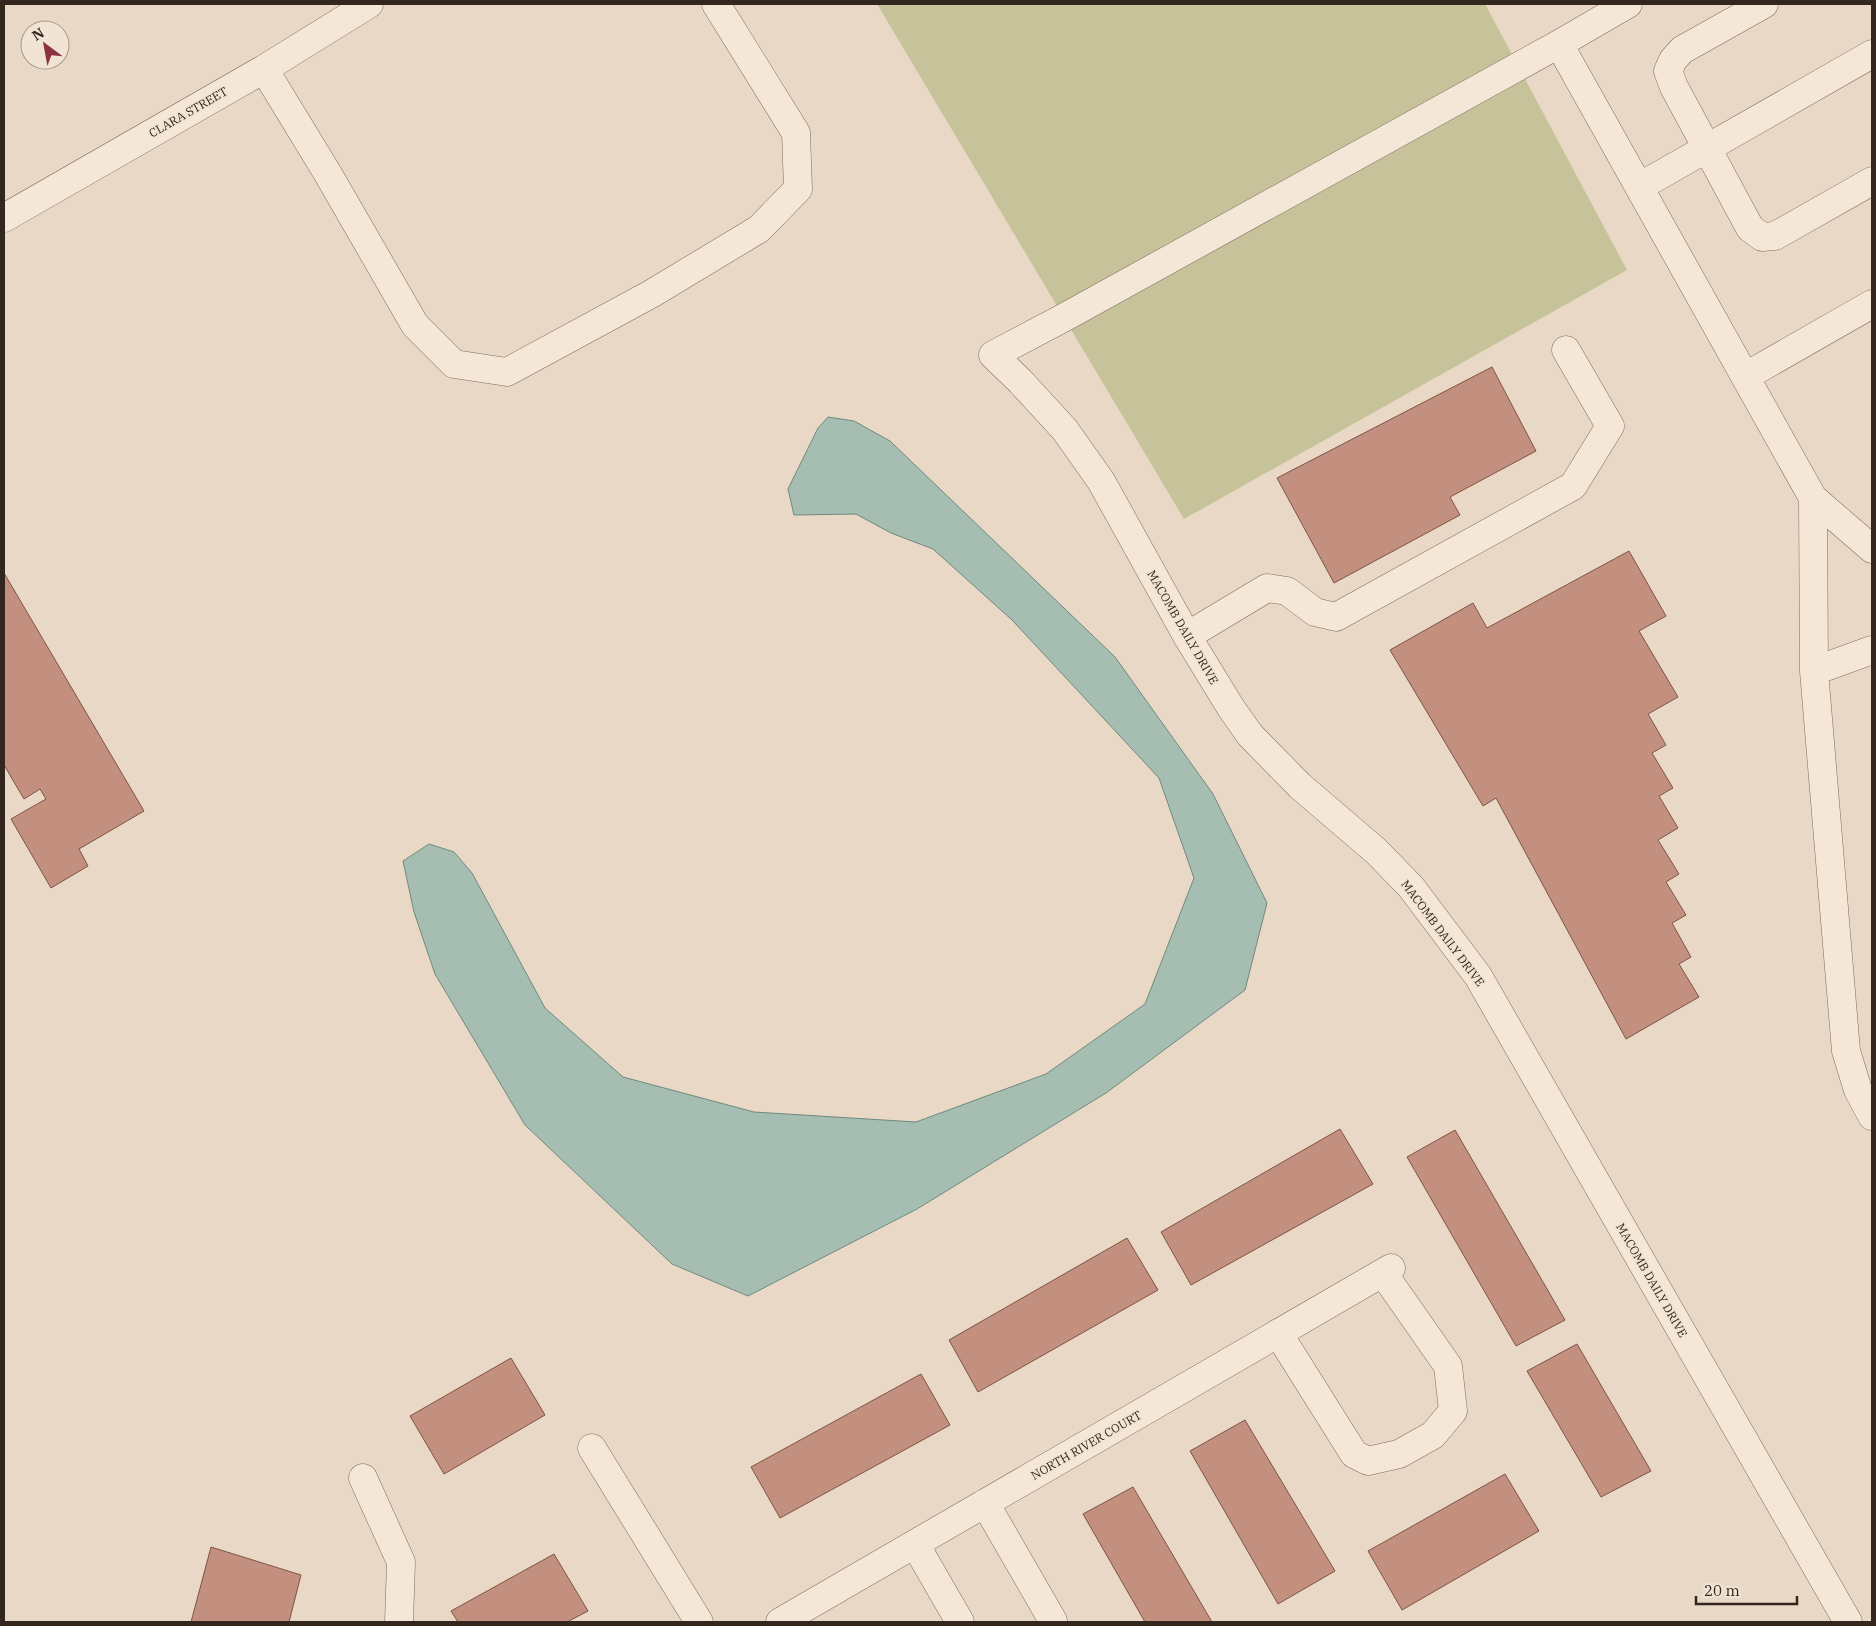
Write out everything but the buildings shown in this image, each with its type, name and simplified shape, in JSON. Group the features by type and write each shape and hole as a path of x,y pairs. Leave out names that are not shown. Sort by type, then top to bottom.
{"street":[{"name":"CLARA STREET","path":"4,218 264,69 369,4"},
{"path":"264,69 328,174 415,326 454,364 507,372 651,294 759,229 798,189 796,134 716,4"},
{"path":"1628,4 1559,44 1813,498 1872,549"},
{"path":"1764,4 1682,50 1672,60 1668,71 1674,87 1750,228 1762,237 1774,236 1872,181"},
{"name":"MACOMB DAILY DRIVE","path":"1559,44 1074,312 993,354 1065,430 1101,481 1187,636 1231,708 1250,735 1300,786 1376,851 1410,886 1478,976 1848,1622"},
{"path":"1640,187 1872,54"},
{"path":"1746,376 1872,304"},
{"path":"1187,636 1267,588 1287,590 1315,612 1336,617 1573,486 1610,426 1566,350"},
{"path":"1813,498 1814,671 1846,1051 1858,1090 1872,1116"},
{"path":"1814,671 1872,650"},
{"name":"NORTH RIVER COURT","path":"780,1622 985,1504 1278,1333 1387,1270 1448,1366 1453,1411 1433,1435 1400,1454 1368,1460 1354,1454 1278,1333"},
{"path":"592,1448 699,1622"},
{"path":"363,1478 401,1562 399,1622"},
{"path":"985,1504 1053,1621 1051,1622"},
{"path":"915,1544 960,1622"}],"shaded area":[{"path":"877,4 1485,4 1627,270 1184,519"},
{"path":"828,417 854,421 890,441 1115,657 1213,794 1267,903 1245,990 1106,1093 917,1209 748,1296 672,1264 525,1125 435,974 414,912 403,861 429,844 454,852 472,873 545,1008 623,1077 754,1112 916,1122 1046,1074 1145,1004 1194,878 1159,778 1012,620 933,549 891,533 856,514 794,515 788,489 818,428"}]}
